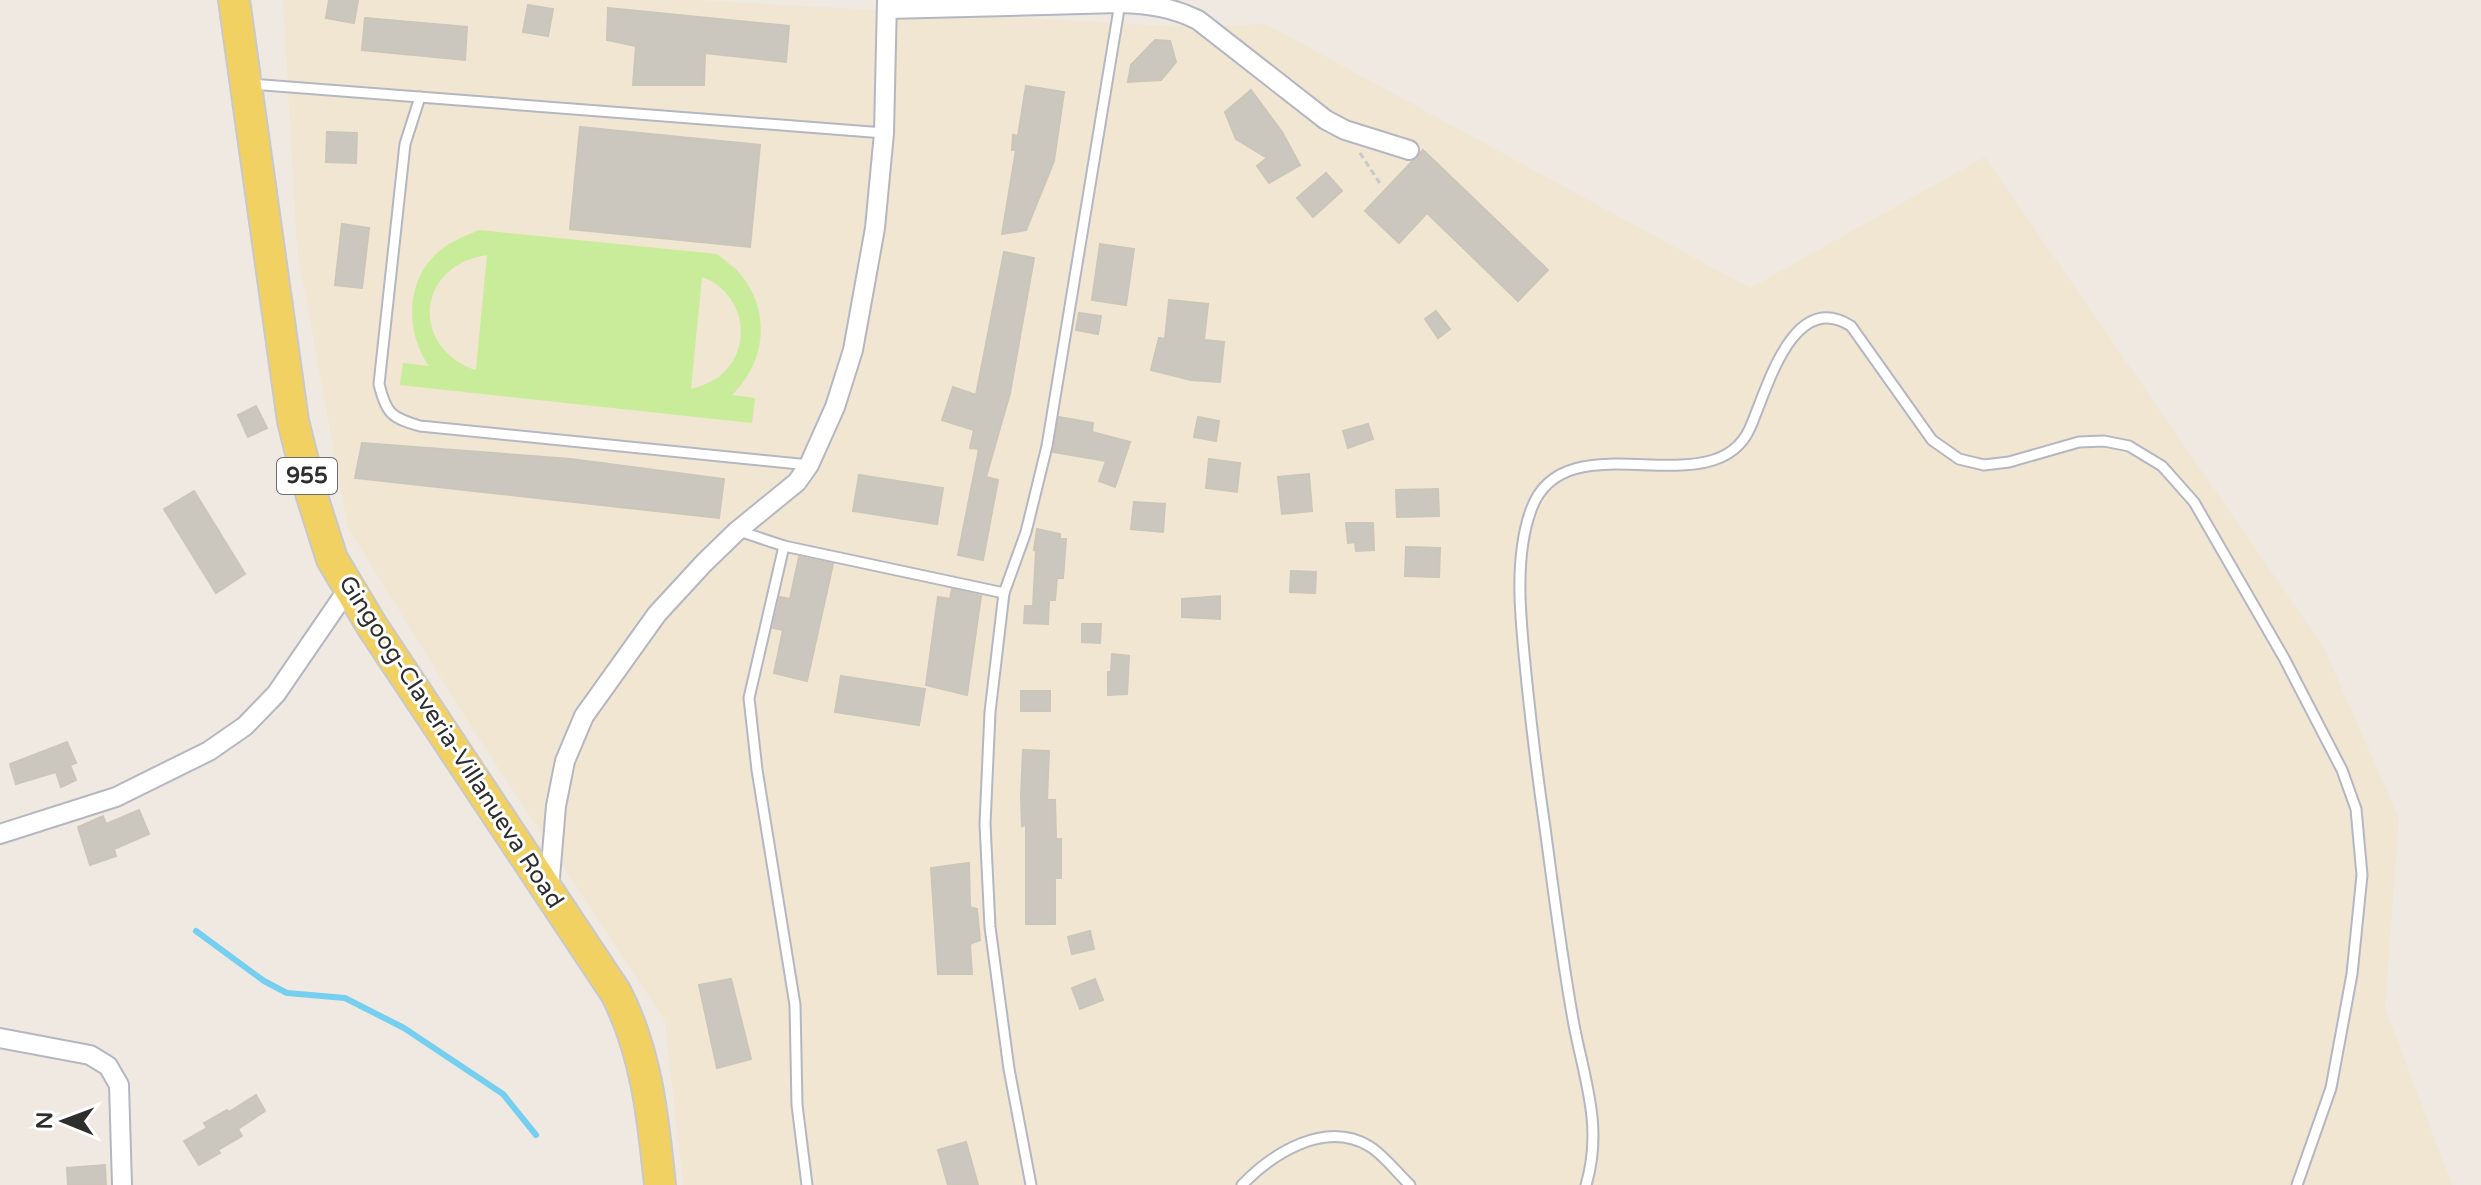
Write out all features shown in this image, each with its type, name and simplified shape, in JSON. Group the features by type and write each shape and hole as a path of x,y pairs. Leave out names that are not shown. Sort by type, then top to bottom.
{"main road":[{"name":"Gingoog-Claveria-Villanueva Road","path":"234,0 293,421 324,536 348,589 616,993 632,1024 651,1106 660,1185"}],"street":[{"path":"548,890 556,806 565,761 584,716 657,614 737,531 797,482 809,465 835,407 853,350 875,228 884,133 887,4 1120,3 1174,9 1198,20 1310,109 1345,130 1409,150"},
{"path":"0,834 116,797 209,751 245,726 276,694 348,589"},
{"path":"0,1038 90,1055 108,1066 119,1085 122,1185"}],"lane":[{"path":"1031,1185 1009,1069 990,927 985,824 990,712 1004,593 1026,532 1047,446 1120,3"},
{"path":"245,83 884,133"},
{"path":"420,97 405,144 379,384 384,406 397,419 420,426 809,465"},
{"path":"1586,1185 1593,1161 1593,1109 1574,1025 1558,920 1535,760 1520,616 1523,541 1531,508 1547,483 1573,468 1614,464 1687,466 1717,459 1744,442 1788,341 1806,324 1821,318 1838,318 1851,326 1932,440 1959,459 1984,465 2009,462 2079,442 2104,441 2129,446 2162,466 2194,502 2284,658 2342,770 2356,809 2362,875 2352,974 2331,1088 2297,1185"},
{"path":"737,531 784,546 1004,593"},
{"path":"784,546 749,698 757,770 795,1005 797,1105 807,1185"},
{"path":"1242,1185 1262,1165 1290,1148 1327,1137 1348,1136 1372,1147 1410,1185"}],"path":[{"path":"1345,130 1381,185"}],"shaded area":[{"path":"283,0 695,0 1188,27 1266,24 1750,288 1985,157 2324,648 2399,818 2385,1008 2452,1185 683,1185 665,1021 469,723 348,528 297,249"}],"green space":[{"path":"479,230 717,254 741,275 757,305 760,321 758,352 752,368 732,395 755,398 752,423 400,385 403,363 429,366 421,353 413,324 412,309 418,280 440,250","holes":["487,255 476,369 475,370 454,359 439,343 431,326 430,307 435,289 446,274 464,262","702,277 726,293 734,304 741,331 734,359 725,371 714,380 691,389"]}],"building":[{"path":"329,0 358,0 354,23 326,18"},
{"path":"528,5 553,9 548,36 523,32"},
{"path":"608,8 789,26 786,62 705,53 704,85 633,85 636,46 607,40"},
{"path":"365,18 467,27 465,60 362,50"},
{"path":"1155,40 1170,41 1176,62 1161,80 1128,82 1131,65"},
{"path":"1026,86 1064,92 1054,161 1026,230 1002,234 1016,150 1012,150 1013,135 1018,136"},
{"path":"1251,90 1282,132 1300,165 1269,183 1257,166 1267,158 1236,139 1225,112"},
{"path":"580,127 760,145 750,247 570,229"},
{"path":"327,132 357,133 356,163 326,162"},
{"path":"1423,150 1548,270 1518,301 1427,213 1399,243 1365,211"},
{"path":"1326,173 1342,191 1313,217 1297,198"},
{"path":"342,224 369,228 362,288 335,285"},
{"path":"1100,244 1134,249 1126,305 1092,300"},
{"path":"1004,252 1034,258 1010,393 986,477 998,480 983,560 958,555 979,449 970,448 974,430 942,420 953,387 976,395"},
{"path":"1169,300 1208,304 1204,340 1224,342 1220,382 1191,380 1151,370 1159,338 1165,339"},
{"path":"1436,311 1450,329 1438,338 1425,319"},
{"path":"1079,313 1101,316 1098,334 1076,330"},
{"path":"256,406 267,428 248,437 238,415"},
{"path":"1059,417 1093,423 1092,432 1130,442 1115,487 1099,481 1106,461 1053,452"},
{"path":"1198,417 1219,421 1216,441 1194,437"},
{"path":"1368,424 1373,439 1348,448 1343,431"},
{"path":"362,443 571,459 724,479 719,518 355,478"},
{"path":"1209,459 1240,463 1237,492 1206,488"},
{"path":"1309,474 1312,511 1282,514 1278,477"},
{"path":"859,475 943,488 937,524 853,511"},
{"path":"1438,489 1439,516 1397,517 1396,490"},
{"path":"194,491 245,574 216,593 164,509"},
{"path":"1134,502 1165,504 1163,532 1131,529"},
{"path":"1346,523 1373,523 1374,550 1356,551 1355,542 1348,543"},
{"path":"1037,529 1060,534 1060,539 1066,539 1063,578 1057,578 1055,600 1049,600 1048,624 1024,623 1025,606 1033,606"},
{"path":"1406,547 1440,548 1439,577 1405,576"},
{"path":"799,557 833,564 807,681 774,673 783,630 773,628 780,597 790,599"},
{"path":"1291,571 1316,572 1315,593 1290,592"},
{"path":"952,589 981,596 967,695 926,685 938,597 950,599"},
{"path":"1220,596 1220,619 1182,617 1182,599"},
{"path":"1082,624 1101,624 1100,643 1082,642"},
{"path":"1112,654 1129,656 1127,694 1108,695"},
{"path":"841,676 925,689 919,725 835,712"},
{"path":"1021,691 1050,691 1050,711 1021,711"},
{"path":"67,742 76,763 70,765 76,780 61,787 56,772 16,784 10,764"},
{"path":"1023,750 1049,751 1047,800 1055,800 1056,839 1061,839 1061,878 1055,878 1055,924 1026,924 1026,825 1022,826 1021,797"},
{"path":"139,810 149,834 114,849 116,856 90,865 78,827 103,816 106,824"},
{"path":"969,863 970,907 977,909 980,940 970,944 972,974 938,974 931,868"},
{"path":"1090,931 1094,949 1072,954 1068,937"},
{"path":"731,979 751,1059 717,1068 699,985"},
{"path":"1095,979 1103,1000 1080,1009 1072,988"},
{"path":"256,1095 265,1111 238,1129 242,1136 199,1165 184,1141 207,1128 204,1123"},
{"path":"966,1142 978,1185 948,1185 938,1150"},
{"path":"105,1165 106,1185 68,1185 67,1168"}],"waterway":[{"path":"196,931 264,981 287,993 345,998 404,1028 503,1094 536,1135"}]}
